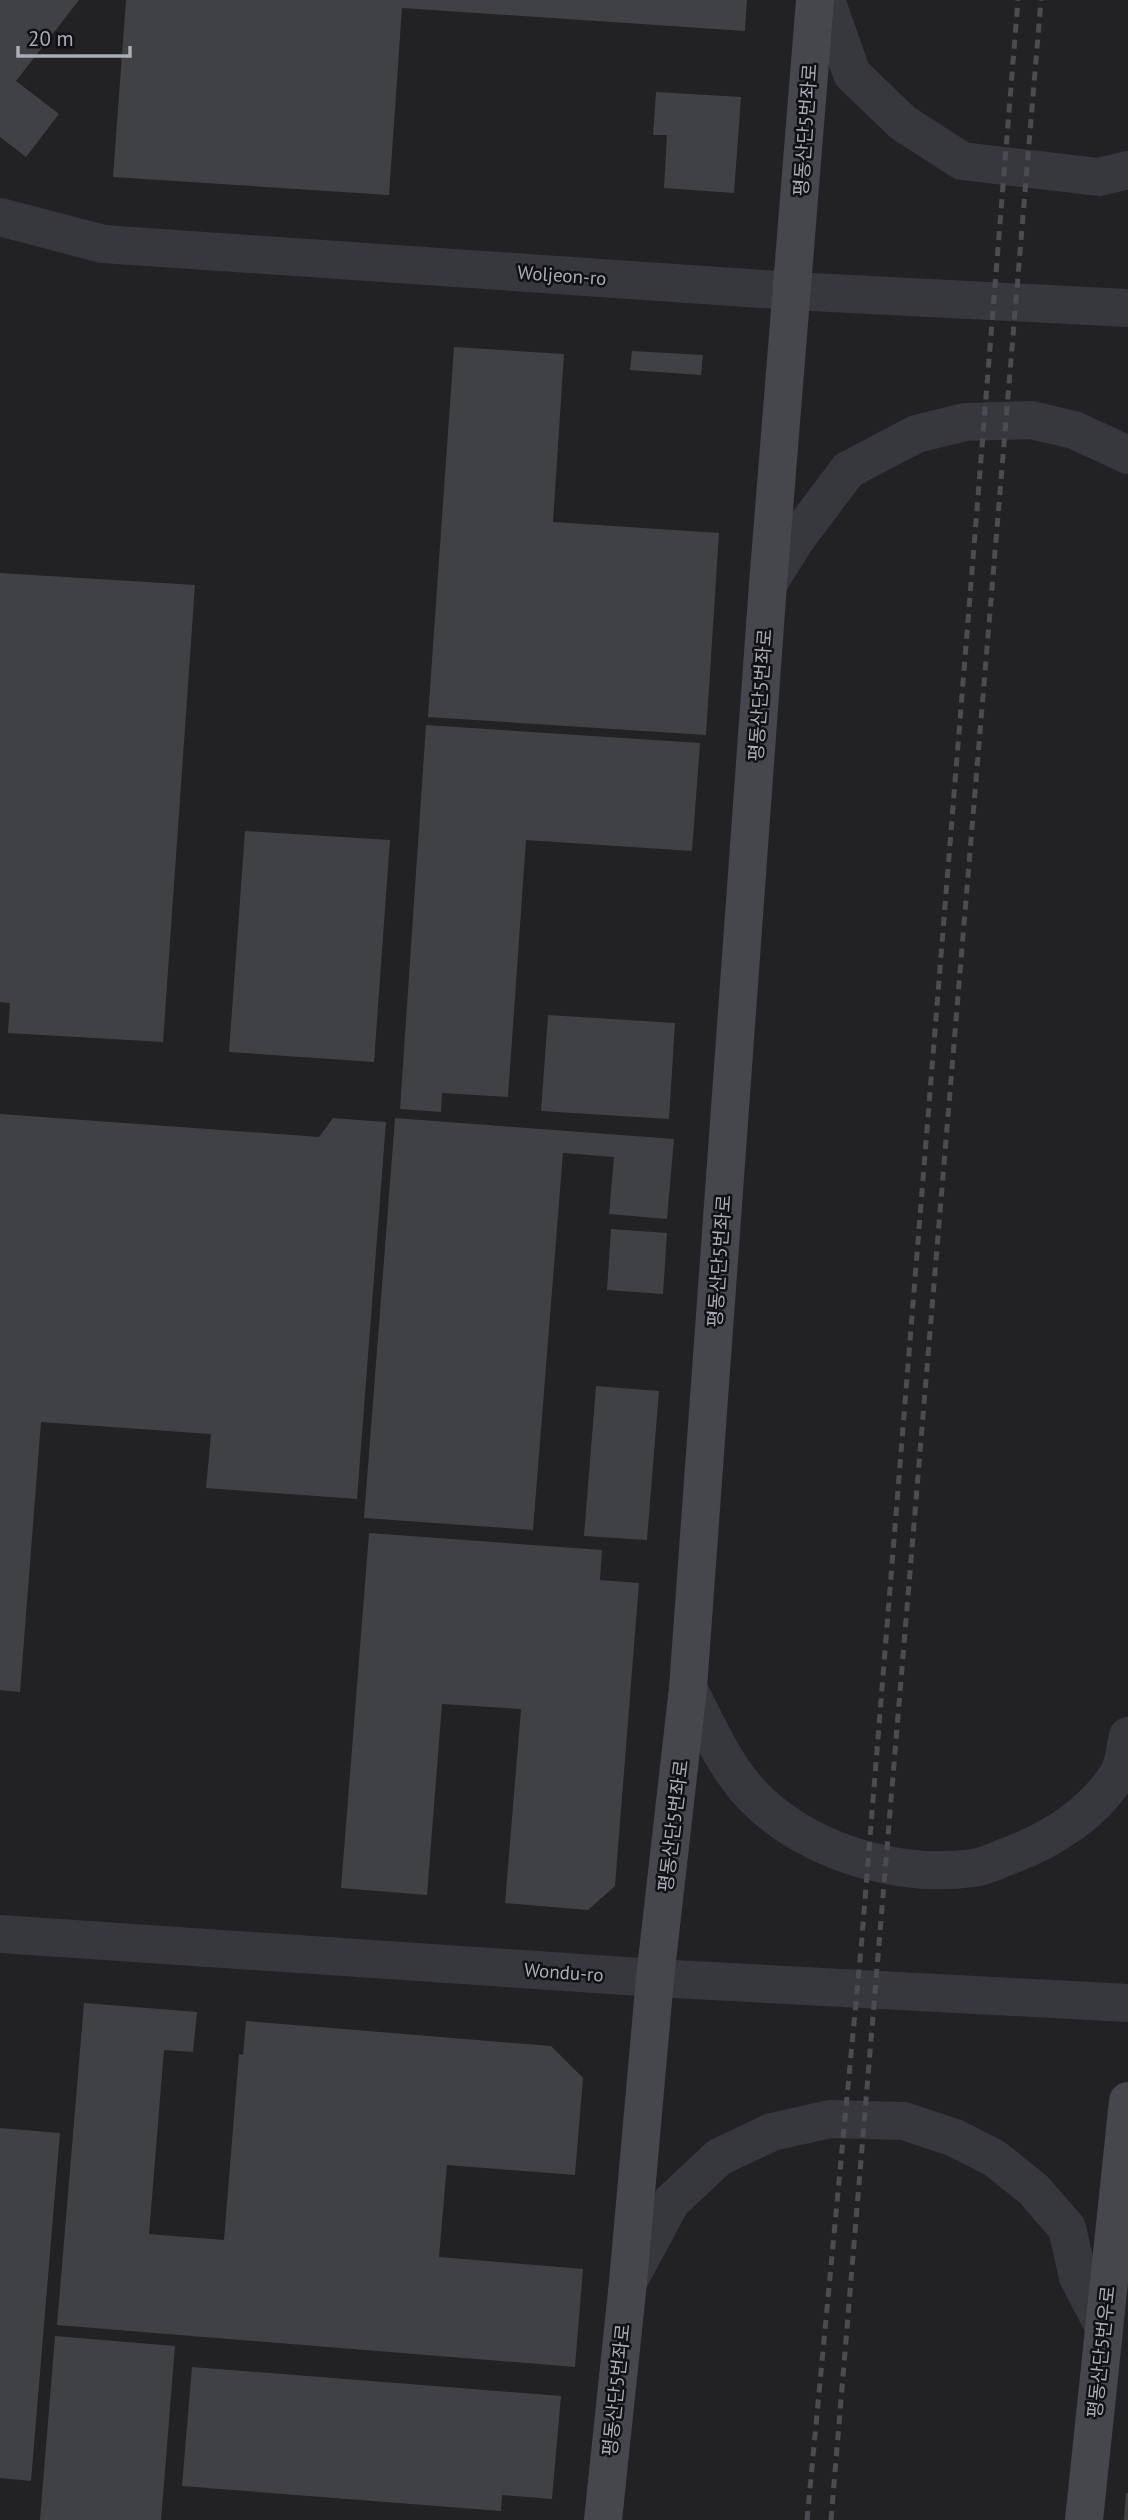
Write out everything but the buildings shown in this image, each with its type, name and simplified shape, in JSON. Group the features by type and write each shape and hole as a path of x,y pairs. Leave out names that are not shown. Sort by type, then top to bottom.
{"street":[{"name":"평동산단5번좌로","path":"603,2520 628,2282 655,1978 688,1688 768,584 815,0"},
{"path":"826,0 852,74 903,123 962,161 1098,177 1128,170"},
{"name":"Woljeon-ro","path":"0,217 103,244 792,291 1128,308"},
{"path":"768,584 796,538 848,470 916,434 965,422 1031,420 1074,430 1128,455"},
{"path":"688,1688 728,1765 760,1804 795,1830 845,1856 923,1871 975,1868 1031,1848 1078,1820 1119,1775 1128,1735"},
{"name":"Wondu-ro","path":"0,1934 655,1978 1128,2003"},
{"name":"평동산단5번우로","path":"1083,2520 1128,2101"},
{"path":"628,2282 671,2202 719,2157 772,2132 830,2119 904,2121 955,2138 994,2158 1033,2189 1068,2228 1077,2277 1104,2327"}],"shaded area":[{"path":"0,0 1128,0 1128,2520 0,2520"}],"railway":[{"path":"807,2520 861,1949 1018,0"},
{"path":"831,2520 1041,0"}]}
